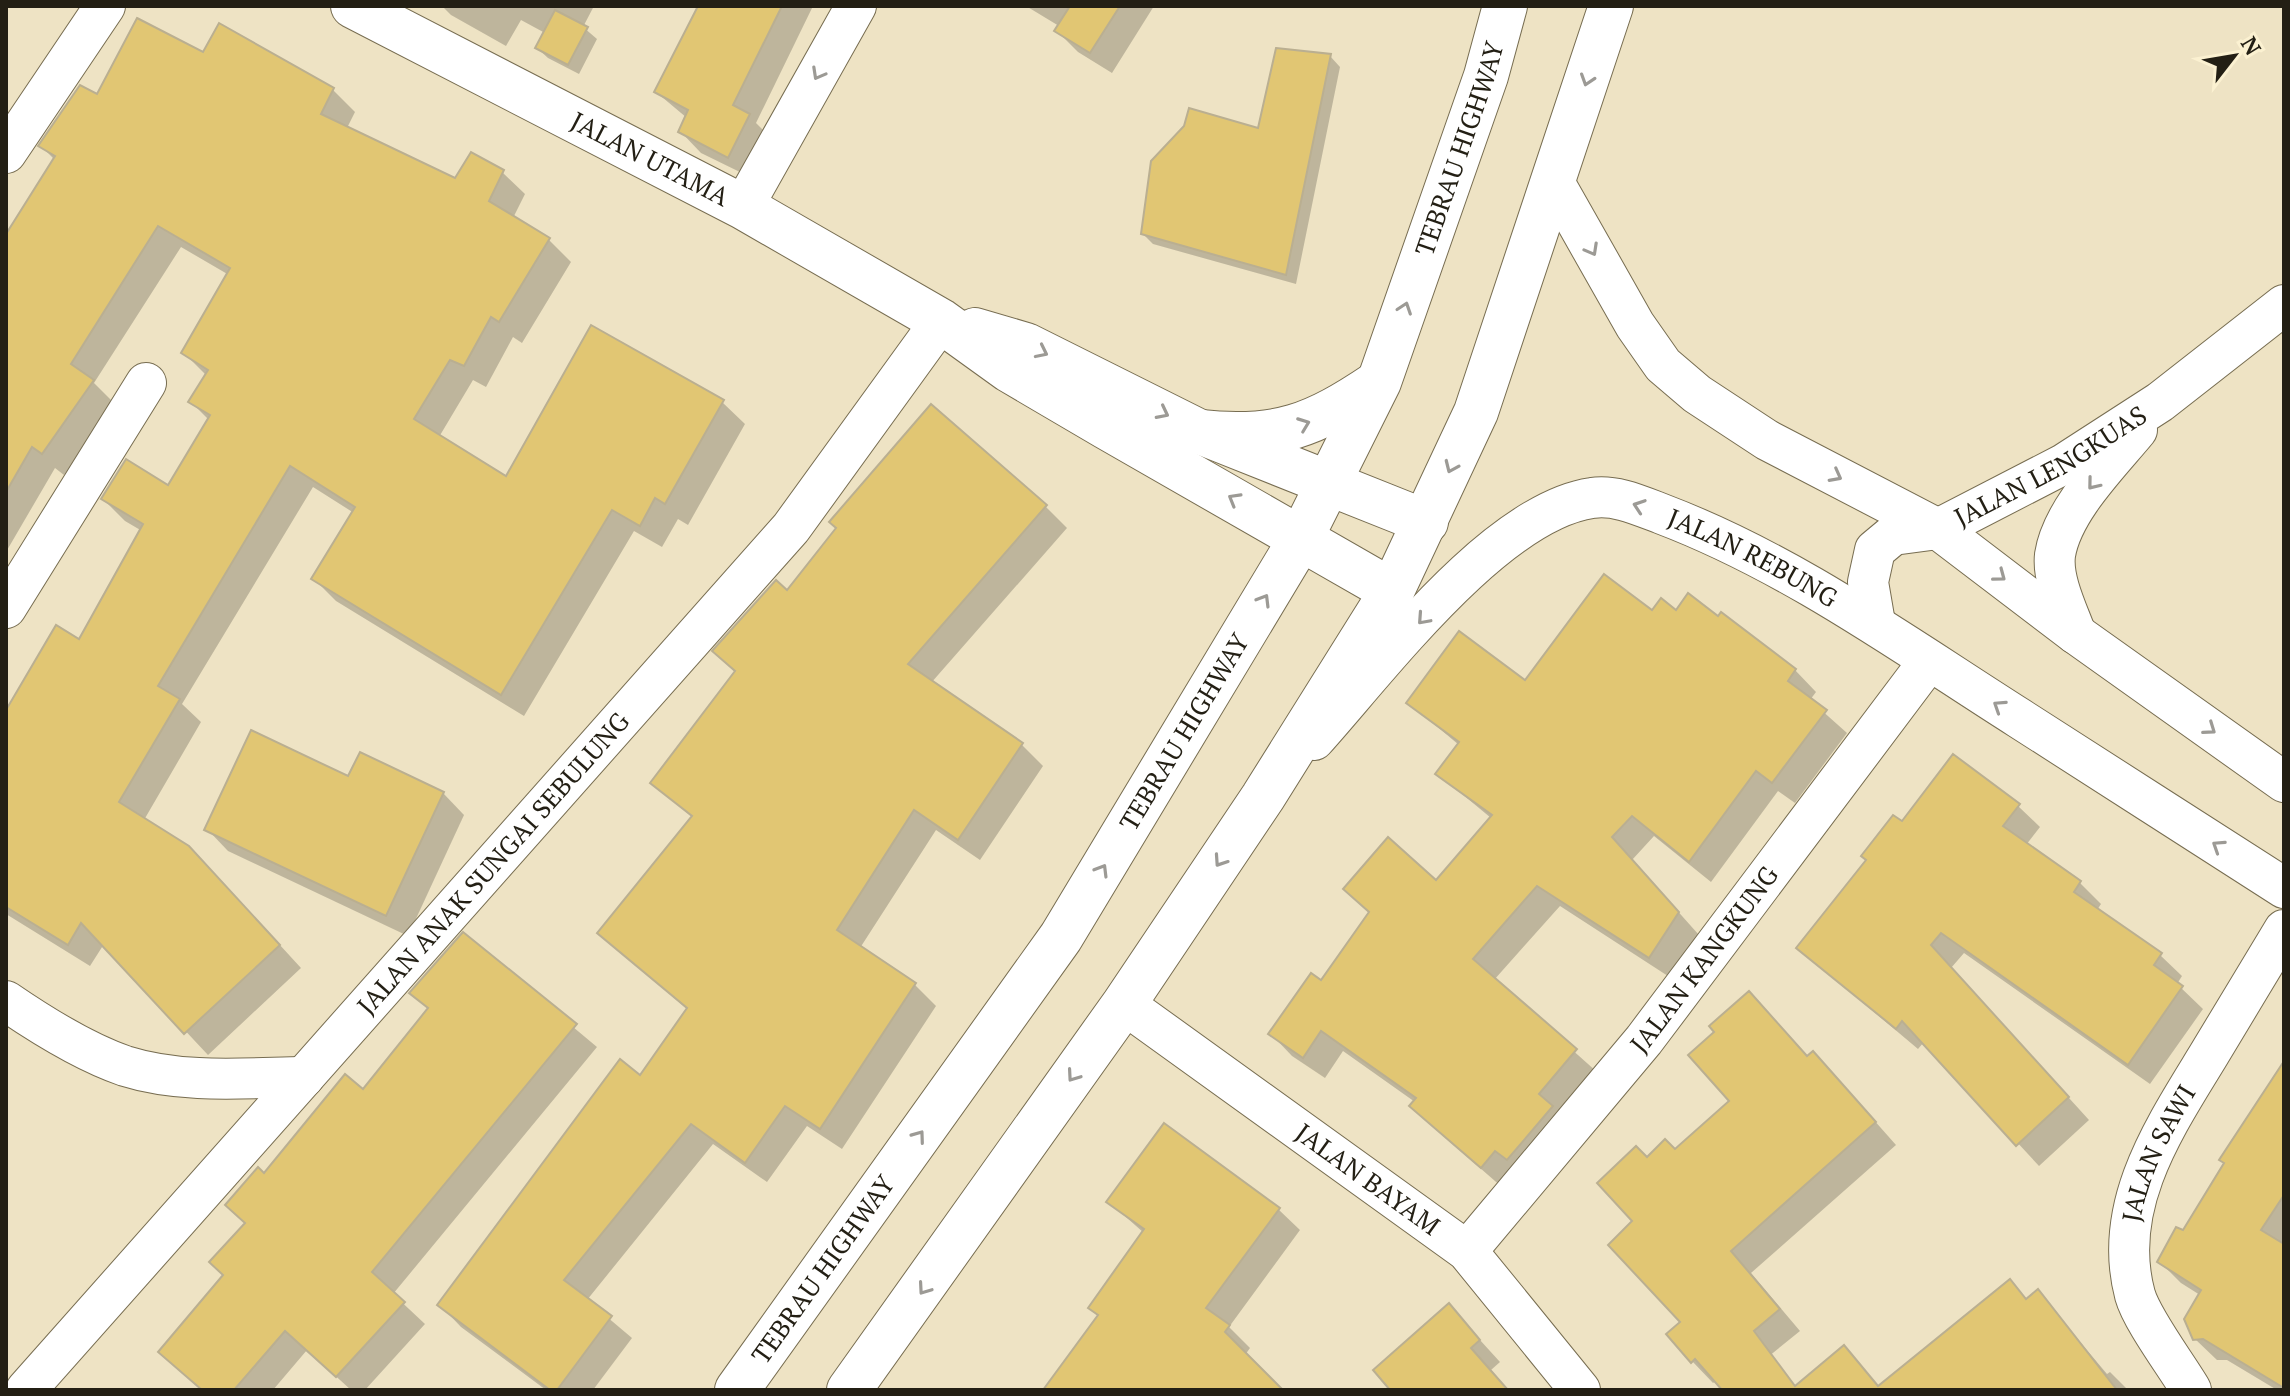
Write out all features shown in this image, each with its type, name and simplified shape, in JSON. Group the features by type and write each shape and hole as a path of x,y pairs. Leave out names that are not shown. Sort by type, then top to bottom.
{"main road":[{"name":"TEBRAU HIGHWAY","path":"737,1390 1061,937 1300,540 1379,382 1486,76 1505,6"},
{"path":"849,1390 1124,1004 1263,797 1392,591 1476,412 1611,6"},
{"name":"JALAN UTAMA","path":"377,11 743,207 941,321 1009,370 1392,591"},
{"name":"JALAN UTAMA","path":"941,321 1026,345 1200,432 1426,522"},
{"path":"1200,432 1248,437 1293,428 1334,412 1379,382"}],"street":[{"path":"6,153 105,6"},
{"path":"743,207 856,6"},
{"path":"1554,182 1616,296 1663,365 1697,394 1767,440 1938,529 2076,634 2284,782"},
{"name":"JALAN LENGKUAS","path":"1875,623 1868,582 1875,550 1893,535 1938,529 2064,464 2160,402 2284,305"},
{"name":"JALAN ANAK SUNGAI SEBULUNG","path":"26,1390 791,528 941,321"},
{"path":"6,608 146,383"},
{"name":"JALAN LENGKUAS","path":"2076,634 2063,600 2055,556 2075,507 2160,402"},
{"name":"JALAN REBUNG","path":"1263,797 1441,598 1497,543 1548,512 1594,497 1630,502 1705,530 1875,623 1929,661 2284,888"},
{"name":"JALAN KANGKUNG","path":"1467,1251 1644,1040 1929,661"},
{"name":"JALAN SAWI","path":"2191,1390 2136,1297 2130,1263 2131,1226 2139,1185 2154,1145 2284,930"},
{"path":"6,1001 36,1022 126,1066 203,1079 304,1077"},
{"name":"JALAN BAYAM","path":"1124,1004 1467,1251 1580,1390"}],"building":[{"path":"698,6 782,6 733,105 750,114 728,158 678,132 688,110 654,92"},
{"path":"1070,6 1120,6 1090,53 1054,31"},
{"path":"555,10 588,27 568,65 535,48"},
{"path":"137,18 203,52 219,23 334,88 321,114 455,178 471,152 504,170 489,201 550,238 499,322 491,317 464,366 450,360 414,419 506,476 591,325 724,400 665,504 655,498 640,526 612,510 501,695 311,579 355,507 290,466 158,686 180,699 119,802 189,846 280,945 184,1034 81,923 68,945 6,907 6,710 56,625 79,639 143,524 101,499 126,459 168,485 210,415 188,402 208,370 181,353 230,268 158,226 71,364 94,380 42,454 32,447 6,492 6,234 55,156 38,146 80,85 97,94"},
{"path":"1276,48 1331,54 1286,275 1141,234 1151,161 1184,126 1189,108 1258,128"},
{"path":"931,404 1047,505 908,664 1023,743 958,840 914,810 837,930 916,983 820,1129 785,1106 745,1163 691,1124 564,1280 612,1316 557,1390 550,1390 437,1305 620,1059 640,1075 687,1008 597,933 692,816 650,783 735,671 712,651 776,580 787,590 836,528 829,522"},
{"path":"1604,574 1652,610 1661,598 1676,610 1688,593 1718,616 1721,612 1796,669 1788,681 1827,710 1772,783 1756,771 1689,862 1632,816 1612,837 1679,912 1649,958 1537,886 1473,959 1577,1049 1539,1094 1553,1106 1507,1160 1495,1151 1481,1168 1409,1106 1416,1098 1321,1031 1303,1058 1268,1034 1311,973 1321,980 1369,912 1343,889 1388,837 1436,880 1492,815 1435,774 1459,742 1406,703 1459,631 1525,680"},
{"path":"251,730 348,776 360,752 444,792 386,916 204,830"},
{"path":"1953,754 2020,804 2003,826 2081,881 2074,892 2162,953 2154,965 2183,986 2128,1065 1941,933 1931,945 2069,1097 2016,1146 1902,1021 1896,1029 1796,948 1866,860 1861,856 1893,815 1902,821"},
{"path":"463,932 577,1024 372,1272 405,1302 336,1377 285,1331 234,1390 202,1390 158,1352 223,1275 209,1262 245,1223 225,1205 258,1167 264,1173 345,1074 363,1089 428,1008 409,993"},
{"path":"1749,991 1807,1056 1813,1051 1876,1122 1731,1251 1780,1309 1754,1331 1795,1386 1844,1345 1878,1386 2010,1279 2026,1299 2038,1289 2117,1390 1722,1390 1695,1359 1691,1363 1666,1334 1680,1322 1608,1245 1632,1221 1597,1183 1636,1146 1647,1157 1665,1139 1675,1149 1729,1101 1688,1055 1714,1032 1709,1026"},
{"path":"2284,1061 2284,1195 2261,1230 2284,1244 2284,1388 2203,1339 2193,1340 2184,1319 2201,1290 2157,1262 2176,1227 2183,1230 2224,1163 2219,1160"},
{"path":"1164,1123 1280,1208 1206,1308 1230,1325 1225,1332 1283,1390 1043,1390 1098,1315 1088,1308 1144,1229 1106,1202"},
{"path":"1449,1303 1480,1340 1471,1348 1508,1390 1390,1390 1373,1370"}]}
